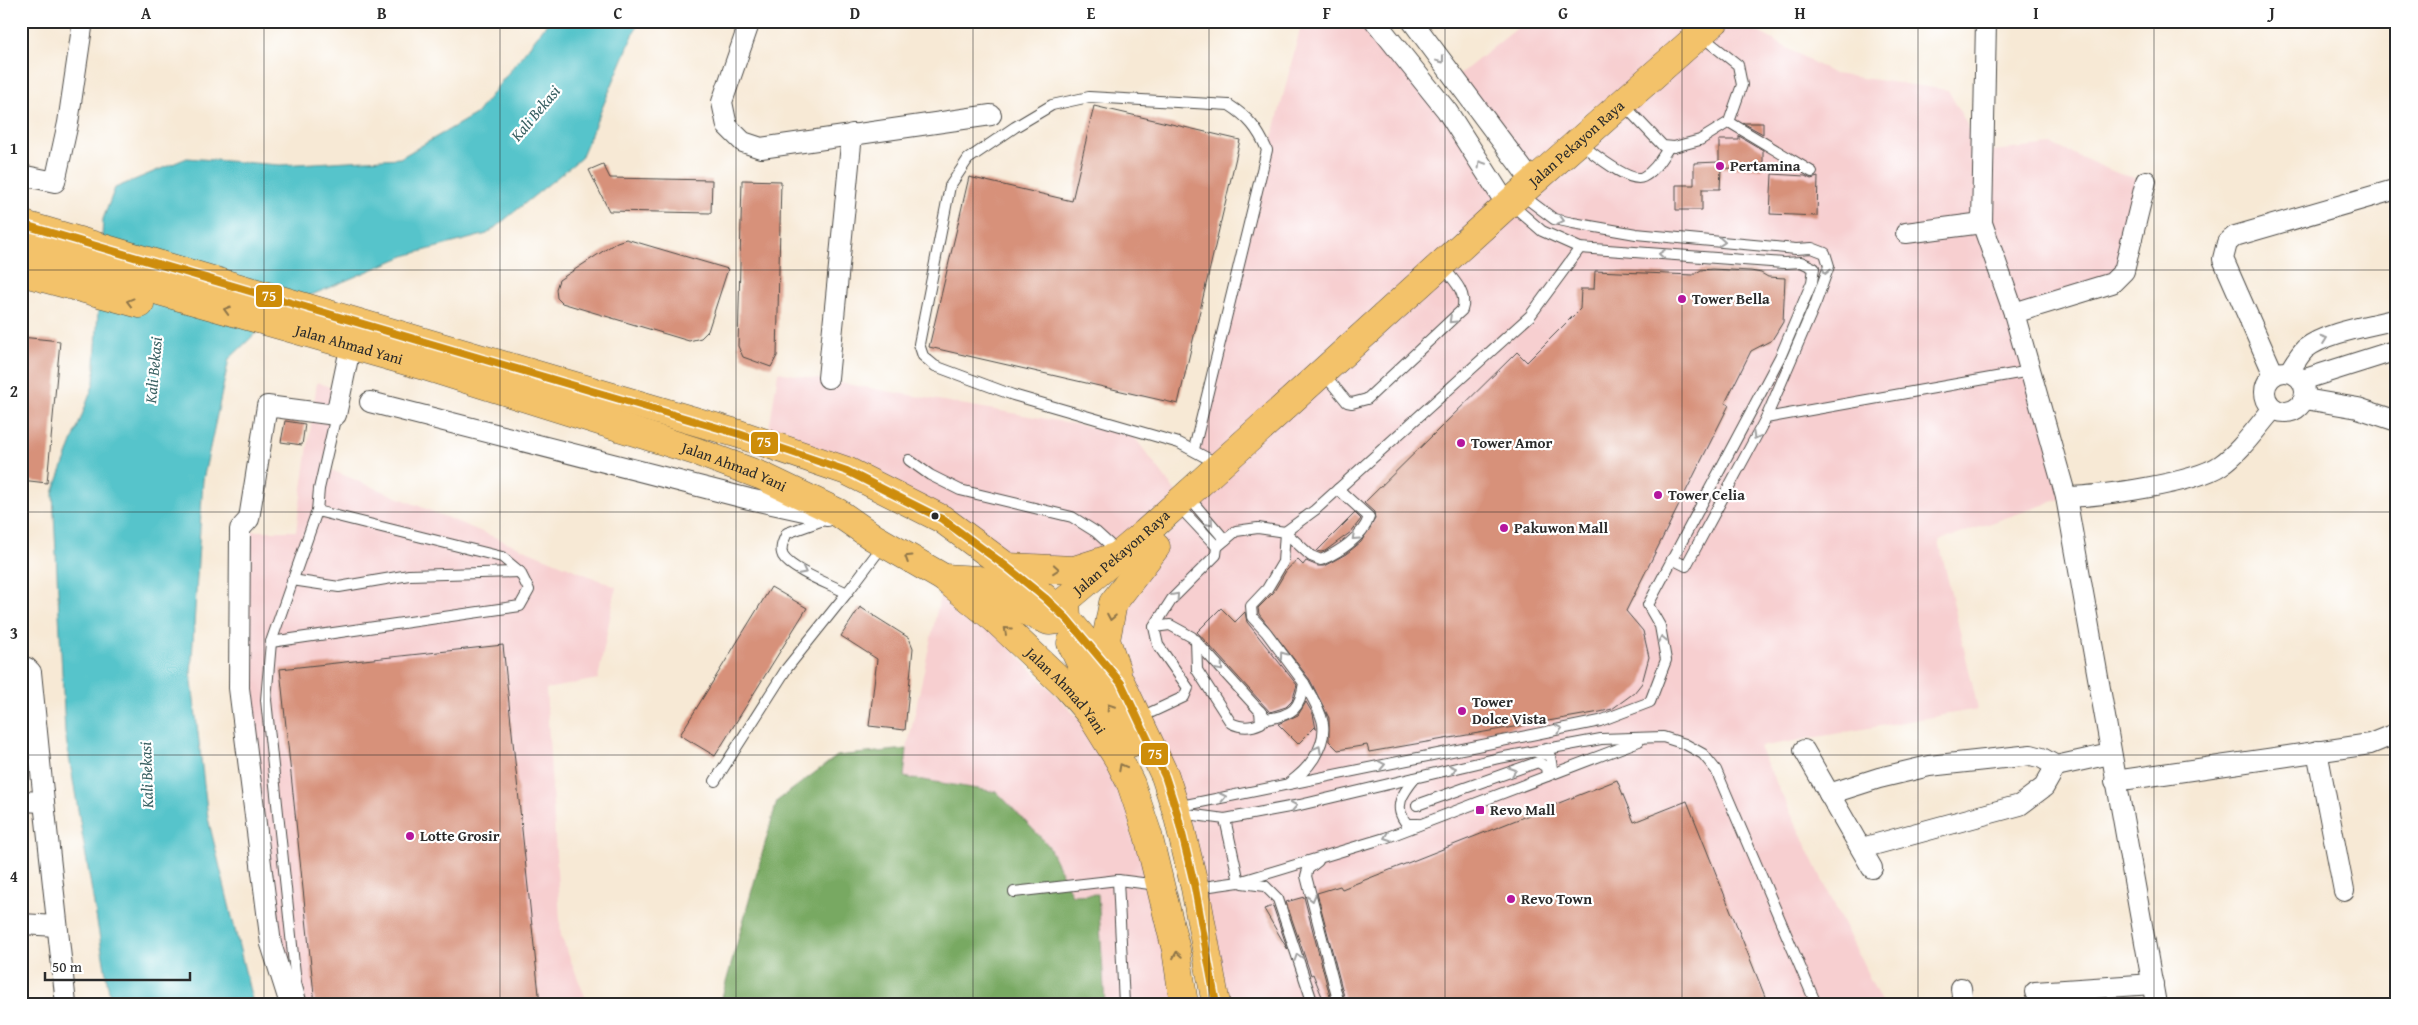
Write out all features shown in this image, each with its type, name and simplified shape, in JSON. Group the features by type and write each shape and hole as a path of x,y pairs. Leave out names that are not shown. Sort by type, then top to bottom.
{"main road":[{"name":"Jalan Pekayon Raya","path":"1067,619 1156,548 1324,374 1518,196 1708,28"},
{"name":"Jalan Ahmad Yani","path":"21,224 61,249 305,329 506,390 695,451 762,476 837,512 879,540 944,578 1042,662 1090,715 1131,784 1148,835 1161,885 1176,950 1184,1004"},
{"name":"Jalan Ahmad Yani","path":"21,252 61,249"},
{"name":"Jalan Pekayon Raya","path":"1067,619 1066,600 1121,554 1440,267"},
{"path":"21,272 305,329 348,358 485,394 684,454 832,517 879,540"},
{"name":"Jalan Ahmad Yani","path":"305,329 739,434 847,471 942,519 1007,567 1067,619 1121,683 1165,776 1176,810 1195,888 1217,999"},
{"path":"1121,683 1106,640 1113,603 1156,548"},
{"path":"1007,567 1074,570 1121,554"},
{"path":"944,578 979,580 1025,611 1049,620 1067,619 1072,646 1129,737 1146,774 1161,885"}],"street":[{"path":"21,176 55,182 68,123 83,21"},
{"path":"750,21 722,102 727,126 743,142 761,148 991,115"},
{"path":"1375,21 1518,196"},
{"path":"1412,21 1518,196"},
{"path":"1986,21 1982,223 2014,313 2066,498 2110,754 2156,1004"},
{"path":"828,378 852,134"},
{"path":"2014,313 2112,283 2119,278 2126,265 2146,181"},
{"path":"2397,189 2235,236 2227,244 2223,259 2293,381 2297,409 2289,412 2274,409 2265,396 2265,388 2293,381 2397,350"},
{"path":"1906,233 1982,223"},
{"path":"2293,381 2303,351 2311,345 2323,339 2397,319"},
{"path":"290,1004 271,944 239,688 240,529 249,519 267,406 336,415 348,358"},
{"path":"2293,381 2358,408 2397,421"},
{"path":"370,402 749,499 832,517"},
{"path":"2066,498 2154,486 2207,472 2230,457 2274,409"},
{"path":"21,666 31,672 66,1004"},
{"path":"2115,781 2370,744 2397,733"},
{"path":"1804,750 1872,868"},
{"path":"2317,751 2344,891"},
{"path":"1829,794 1879,778 1929,766 2030,755 2042,758 2056,766 2110,754"},
{"path":"1862,848 2020,805 2044,787 2056,766"},
{"path":"21,801 44,802"},
{"path":"21,924 57,926"},
{"path":"2035,992 2153,984"}],"lane":[{"path":"1622,104 1663,146 1682,146 1700,140 1729,122 1742,85 1738,65 1708,28"},
{"path":"1194,450 1267,150 1259,131 1246,116 1229,105 1089,97 1052,105 1015,127 968,159 950,186 919,344 922,356 935,366 1013,395 1178,443 1194,450 1218,465"},
{"path":"1729,122 1812,172"},
{"path":"1578,142 1622,173 1634,178 1642,177 1651,171 1669,147"},
{"path":"1176,810 1286,785 1600,721 1650,702 1666,660 1660,626 1648,605 1777,363 1812,282 1814,268 1802,262 1774,263 1580,248 1542,231 1518,196"},
{"path":"1518,196 1554,219 1573,223 1636,234 1796,249 1812,248 1825,253 1829,266 1816,302 1766,418 1686,566 1672,559"},
{"path":"1286,785 1307,769 1321,747 1325,731 1320,712 1304,684 1266,632 1252,617 1251,606 1267,589 1283,562 1285,532 1338,489 1530,316 1580,248"},
{"path":"1324,374 1347,402 1352,403 1367,399 1462,310 1464,303 1463,294 1440,267"},
{"path":"1766,418 2030,371"},
{"path":"302,1004 296,983 266,700 271,642 317,511 319,489 336,415"},
{"path":"909,460 930,475 960,490 1072,517 1096,532 1121,554"},
{"path":"1217,546 1236,531 1258,528 1285,532 1311,556 1321,560 1348,544 1364,530 1368,517 1338,489"},
{"path":"271,642 520,606 530,590 520,572 502,557 317,511"},
{"path":"1192,511 1225,540"},
{"path":"1138,719 1184,697 1188,688 1174,665 1158,645 1154,627 1172,599 1216,555 1217,546 1192,511"},
{"path":"832,517 787,533 782,548 784,556 794,566 847,593"},
{"path":"715,781 787,668 847,593 879,540"},
{"path":"292,580 339,587 409,575 520,572"},
{"path":"1154,627 1170,625 1181,629 1196,640 1267,719 1282,717 1295,710 1302,699 1304,684"},
{"path":"1196,640 1197,670 1231,723 1240,727 1254,726 1261,723 1260,712"},
{"path":"1176,810 1225,819 1300,805 1530,752 1601,739 1663,737 1685,744 1703,754 1716,770 1816,1004"},
{"path":"1195,888 1239,882 1385,838 1647,738"},
{"path":"1530,752 1550,756 1552,768 1547,776"},
{"path":"1418,805 1538,762 1546,767 1547,776"},
{"path":"1415,778 1402,795 1399,809 1407,824 1426,822"},
{"path":"1225,819 1239,882"},
{"path":"1323,857 1308,868 1306,876 1339,1004"},
{"path":"1014,892 1118,880 1161,885"},
{"path":"1118,880 1124,1004"},
{"path":"1239,882 1265,886 1278,899 1313,1004"}],"shaded area":[{"path":"1302,21 1375,21 1507,205 1533,183 1454,79 1526,21 1739,21 1834,74 1948,90 1982,152 2053,145 2117,173 2146,181 2119,278 2014,313 2066,497 1939,541 1978,709 1759,747 1882,1004 1219,1004 1195,888 1121,683 1113,603 1156,547 1196,506 1218,465 1194,449"},
{"path":"778,372 1132,434 1182,500 1121,555 1034,567 767,443"},
{"path":"317,382 341,392 324,467 616,587 598,679 546,689 561,936 588,1004 295,1004 275,943 245,688 242,531 296,531"},
{"path":"944,578 1118,760 1184,1004 720,1004 777,801 837,756 907,749"}],"green space":[{"path":"907,749 904,777 997,792 1048,845 1072,895 1098,894 1105,1004 720,1004 777,801 837,756"}],"water":[{"name":"Kali Bekasi","path":"549,21 639,21 581,158 487,234 404,256 283,307 229,359 203,480 191,674 208,818 253,1004 111,1004 65,733 53,493 94,383 103,219 115,188 187,158 280,165 400,158 476,114"}],"building":[{"path":"1094,106 1240,140 1178,404 929,347 969,177 1072,201"},
{"path":"1743,123 1763,123 1763,134"},
{"name":"Pertamina","path":"1739,136 1763,150 1763,169 1721,168 1720,189 1702,189 1702,210 1676,210 1676,185 1694,185 1694,163 1719,162 1719,140 1739,140"},
{"path":"603,164 610,178 712,180 711,213 609,211 589,170"},
{"path":"1772,174 1805,176 1811,179 1818,177 1817,216 1770,214"},
{"path":"742,180 781,181 777,356 771,367 743,357 738,346"},
{"path":"626,239 728,269 708,331 701,338 689,341 562,303 557,298 556,289 559,280 617,242"},
{"name":"Pakuwon Mall","path":"1701,270 1751,271 1768,277 1785,278 1783,322 1772,340 1751,351 1725,403 1729,405 1626,611 1643,631 1649,657 1642,683 1634,693 1612,709 1600,712 1369,752 1367,745 1338,750 1329,741 1329,718 1310,680 1259,614 1258,608 1273,593 1286,571 1297,559 1303,565 1306,561 1318,566 1324,566 1346,554 1361,542 1375,519 1374,512 1364,503 1517,352 1527,362 1580,309 1581,289 1594,289 1595,271 1693,275"},
{"path":"21,337 60,341 47,483 21,480"},
{"path":"285,421 305,424 302,445 281,442"},
{"path":"1355,513 1361,519 1351,532 1325,551 1317,551"},
{"path":"771,587 807,608 715,756 680,735"},
{"path":"860,607 909,638 913,648 905,730 869,726 877,659 841,636"},
{"path":"1221,608 1235,622 1245,612 1247,622 1297,685 1292,701 1286,707 1270,712 1197,632"},
{"name":"Lotte Grosir","path":"503,645 540,1004 315,1004 280,669"},
{"path":"1306,702 1313,714 1316,729 1315,727 1298,744 1278,724 1298,715"},
{"name":"Revo Town","path":"1617,780 1634,822 1687,801 1768,1004 1346,1004 1317,893 1340,886 1342,889"},
{"path":"1304,897 1332,1004 1325,1004 1313,974 1311,975 1286,902"},
{"path":"1273,906 1288,950 1264,909"}],"transit line":[{"name":"75","path":"21,224 739,434 847,471 942,519 1045,598 1067,619 1121,683 1165,776 1177,813 1195,888 1216,1004"}],"place":[{"name":"Pertamina","path":"1720,166"},
{"name":"Tower Bella","path":"1682,299"},
{"name":"Tower Amor","path":"1461,443"},
{"name":"Tower Celia","path":"1658,495"},
{"name":"Pakuwon Mall","path":"1504,528"},
{"name":"Tower Dolce Vista","path":"1462,711"},
{"name":"Revo Mall","path":"1480,810"},
{"name":"Lotte Grosir","path":"410,836"},
{"name":"Revo Town","path":"1511,899"}]}
